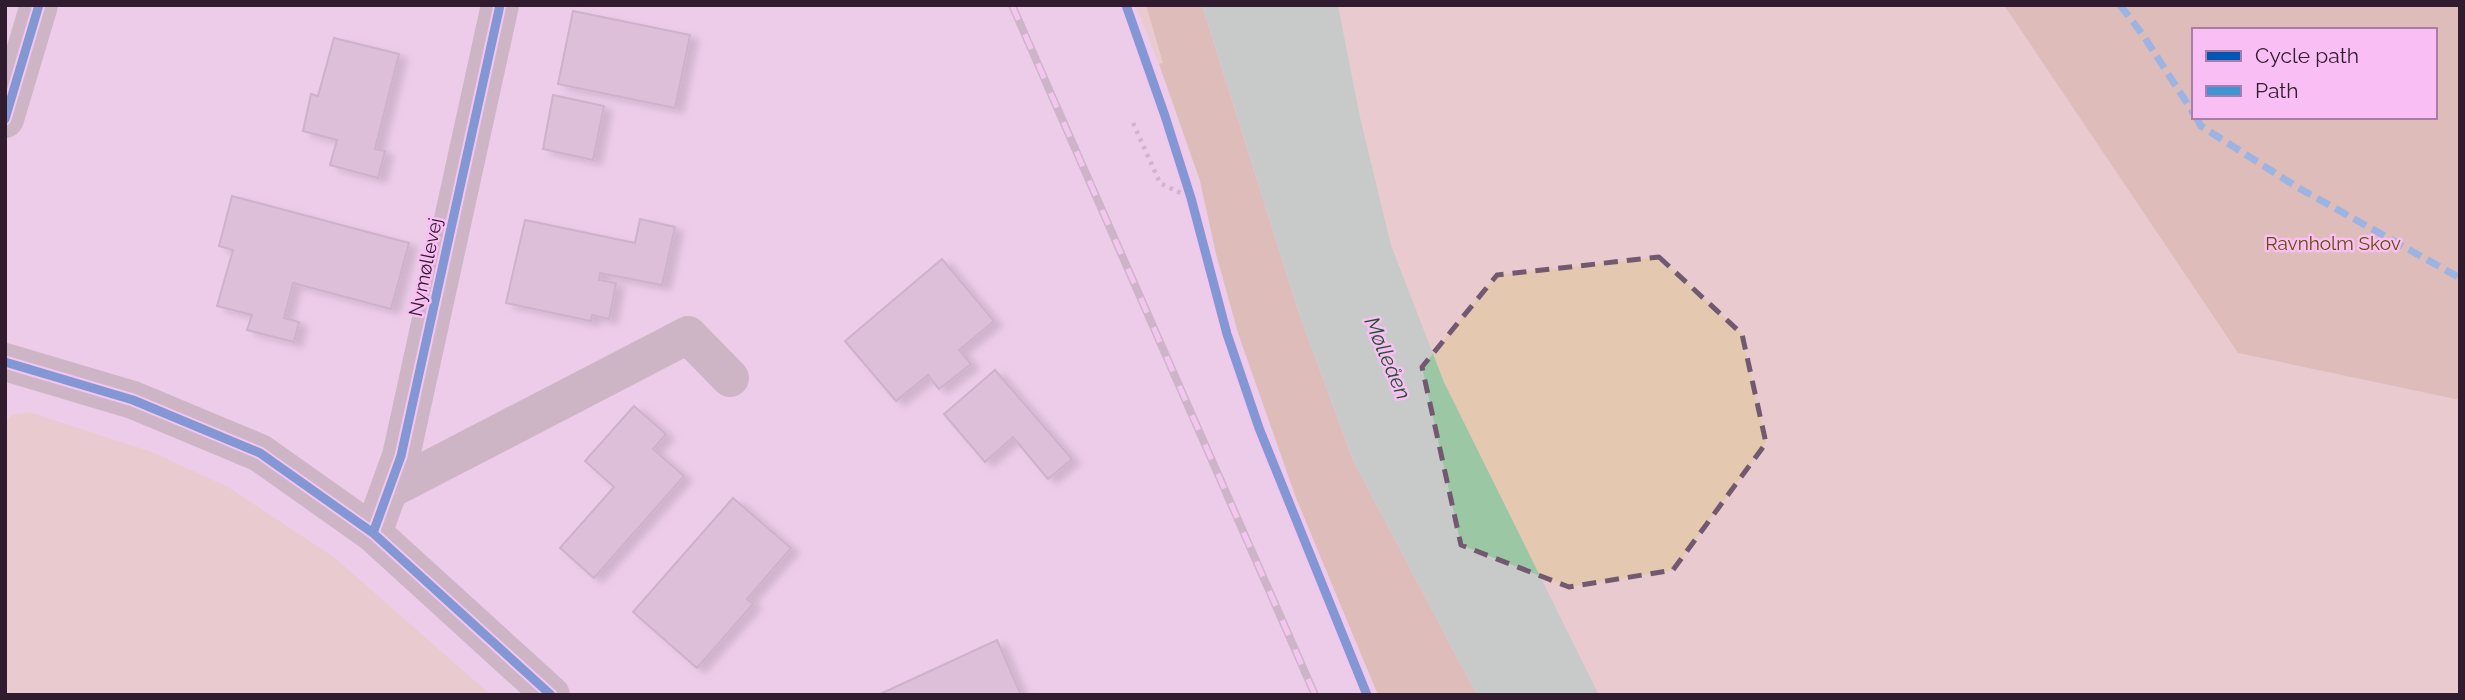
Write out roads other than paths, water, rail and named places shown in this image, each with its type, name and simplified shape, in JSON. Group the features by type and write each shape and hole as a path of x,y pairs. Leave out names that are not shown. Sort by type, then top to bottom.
{"street":[{"path":"5,120 38,5"},
{"name":"Nymøllevej","path":"373,533 401,456 500,5"},
{"path":"389,490 688,335 730,378"},
{"path":"5,362 133,400 260,453 373,533 551,695"}],"water":[{"name":"Mølleåen","path":"1202,5 1338,5 1360,117 1391,245 1444,382 1599,695 1477,695 1353,460 1299,313"}],"railway":[{"path":"1012,5 1315,695"}],"park label":[{"name":"Ravnholm Skov","path":"2333,243"}]}
